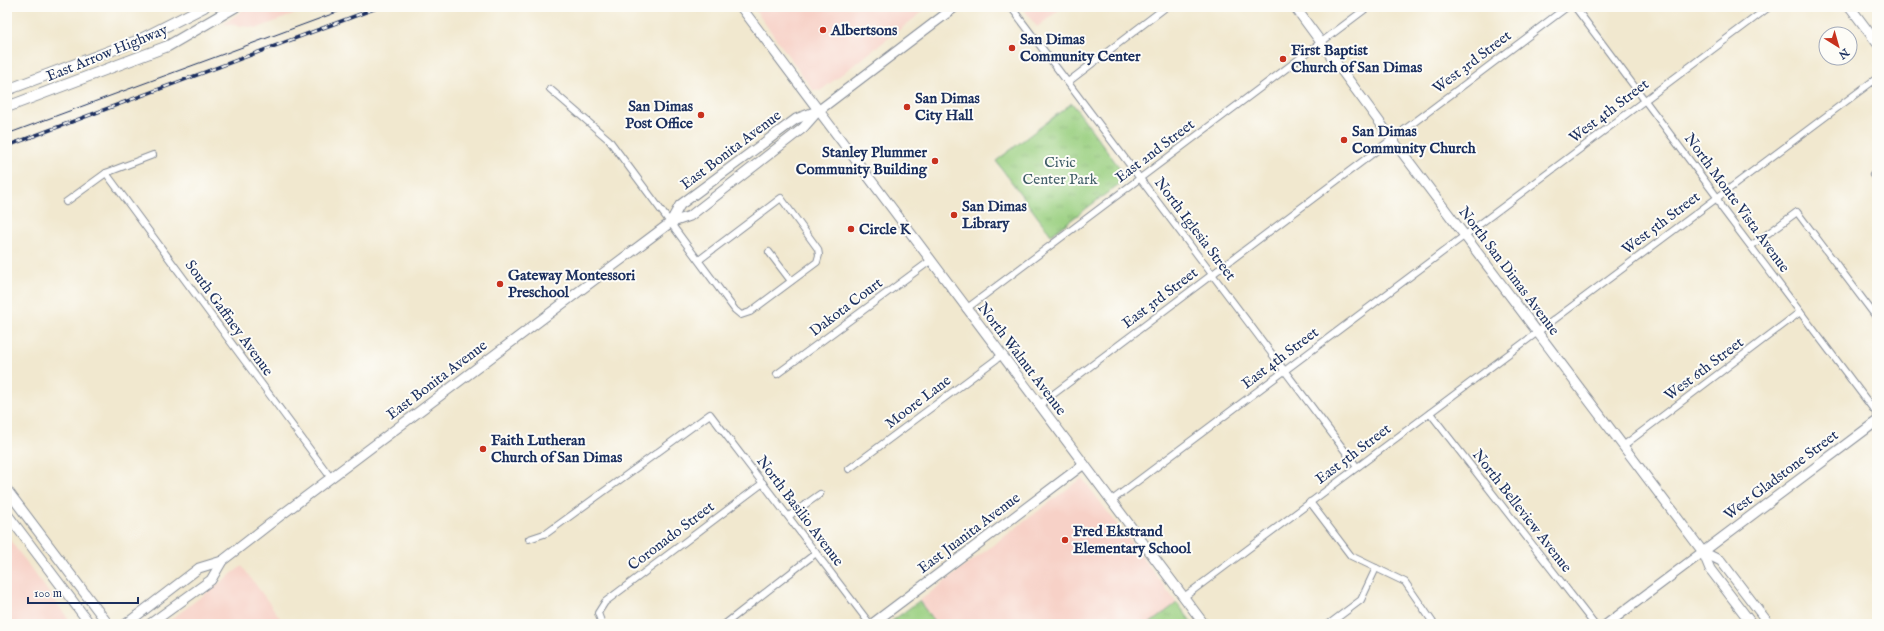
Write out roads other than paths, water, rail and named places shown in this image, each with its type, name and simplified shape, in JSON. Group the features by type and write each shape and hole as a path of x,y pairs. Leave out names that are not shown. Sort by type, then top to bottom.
{"main road":[{"name":"East Arrow Highway","path":"7,90 140,40 204,7"},
{"name":"East Arrow Highway","path":"7,107 168,46 235,7"},
{"name":"North Walnut Avenue","path":"741,7 966,309 1204,624"},
{"name":"East Bonita Avenue","path":"126,624 199,568 222,561 670,223 690,216 803,128 818,111 955,7"},
{"name":"North San Dimas Avenue","path":"1295,7 1392,139 1703,552 1710,569 1752,624"},
{"path":"1850,7 1877,43"},
{"name":"East Bonita Avenue","path":"670,223 680,205 796,119 818,111"},
{"name":"West Gladstone Street","path":"1607,624 1877,420"},
{"name":"East Juanita Avenue","path":"871,624 1084,464"},
{"path":"7,490 108,624"},
{"path":"7,514 90,624"},
{"name":"North San Dimas Avenue","path":"1703,552 1721,561 1769,624"},
{"name":"East Bonita Avenue","path":"150,624 211,580 222,561"}],"street":[{"name":"North Iglesia Street","path":"1011,7 1286,370 1357,467"},
{"path":"1068,82 1166,7"},
{"name":"East 2nd Street","path":"966,309 1368,7"},
{"name":"West 3rd Street","path":"1392,139 1567,7"},
{"name":"North Monte Vista Avenue","path":"1575,7 1717,197 1721,207 1877,414"},
{"name":"West 4th Street","path":"1465,236 1769,7"},
{"name":"West 5th Street","path":"1538,332 1877,78"},
{"path":"550,89 609,140 735,310 741,315 750,312 791,282 816,262 820,255 818,249 781,198 699,260"},
{"name":"East 3rd Street","path":"1039,405 1392,139"},
{"path":"66,202 106,173 153,155"},
{"name":"South Gaffney Avenue","path":"106,173 331,478"},
{"path":"1751,246 1796,212 1877,318"},
{"name":"East 4th Street","path":"1111,502 1465,236"},
{"path":"769,252 791,282"},
{"name":"Dakota Court","path":"777,374 930,261"},
{"name":"West 6th Street","path":"1623,446 1800,312"},
{"name":"East 5th Street","path":"1184,597 1538,332"},
{"name":"Moore Lane","path":"849,469 1002,355"},
{"name":"North Belleview Avenue","path":"1430,413 1594,624"},
{"name":"North Basilio Avenue","path":"529,539 547,533 710,414 871,624"},
{"name":"Coronado Street","path":"602,624 598,613 605,602 763,483"},
{"path":"789,516 820,494"},
{"path":"1310,502 1351,556 1405,582 1434,624"},
{"path":"725,624 816,553"},
{"path":"1329,624 1361,600 1376,568"}],"tram line":[{"path":"7,134 351,7"}],"railway":[{"path":"7,146 379,7"}],"place":[{"name":"Albertsons","path":"823,30"},
{"name":"San Dimas Community Center","path":"1012,48"},
{"name":"First Baptist Church of San Dimas","path":"1283,59"},
{"name":"San Dimas City Hall","path":"907,107"},
{"name":"San Dimas Post Office","path":"701,115"},
{"name":"San Dimas Community Church","path":"1344,140"},
{"name":"Stanley Plummer Community Building","path":"935,161"},
{"name":"San Dimas Library","path":"954,215"},
{"name":"Circle K","path":"851,229"},
{"name":"Gateway Montessori Preschool","path":"500,284"},
{"name":"Faith Lutheran Church of San Dimas","path":"483,449"},
{"name":"Fred Ekstrand Elementary School","path":"1065,540"}],"park label":[{"name":"Civic Center Park","path":"1060,170"}]}
